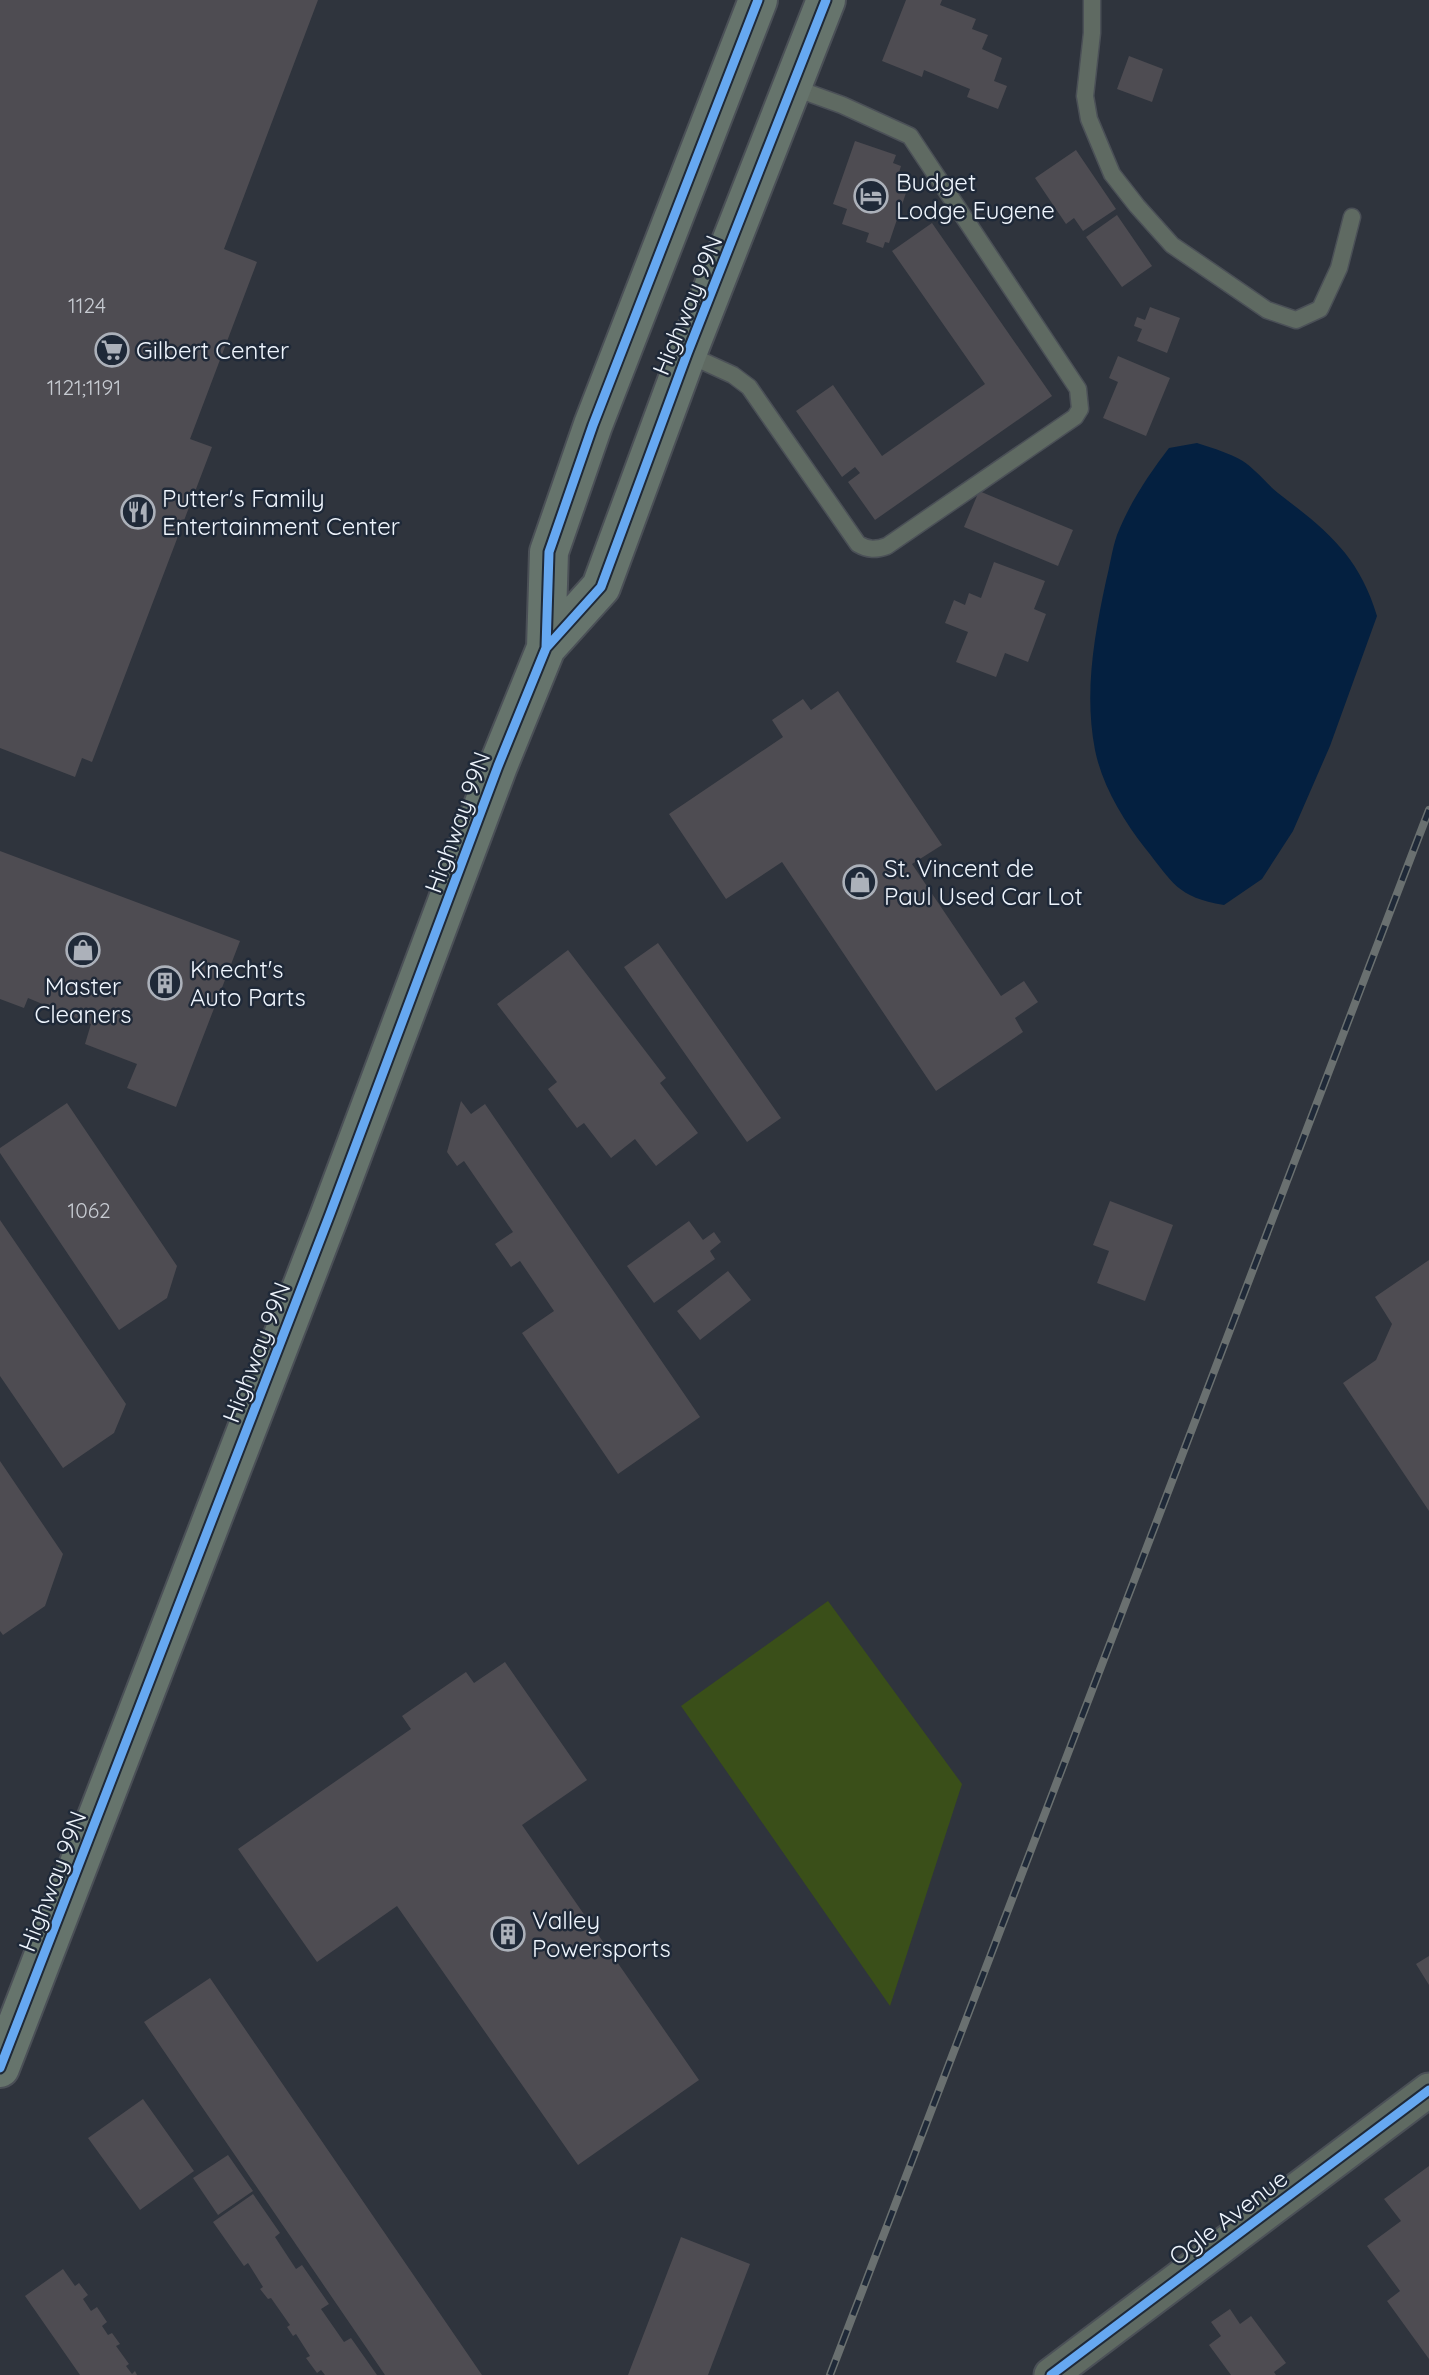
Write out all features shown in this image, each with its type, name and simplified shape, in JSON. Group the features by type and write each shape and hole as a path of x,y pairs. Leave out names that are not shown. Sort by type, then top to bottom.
{"main road":[{"name":"Highway 99N","path":"546,648 549,552 593,425 758,0"},
{"name":"Highway 99N","path":"0,2068 330,1214 498,765 546,648 601,587 687,354 826,0"}],"street":[{"name":"Ogle Avenue","path":"1051,2375 1429,2090"}],"lane":[{"path":"1092,0 1092,33 1085,96 1089,119 1112,174 1172,245 1267,310 1296,320 1320,309 1339,268 1352,217"},
{"path":"687,354 733,375 749,387 858,544 866,549 877,550 887,546 1075,417 1080,409 1078,389 910,136 842,105 792,87"}],"green space":[{"path":"828,1601 962,1784 890,2006 681,1706"}],"water":[{"path":"1197,443 1249,465 1325,532 1361,576 1377,616 1330,746 1293,831 1262,879 1224,905 1196,898 1177,887 1129,826 1114,802 1098,763 1090,707 1094,644 1117,535 1140,490 1169,448"}],"building":[{"name":"Gilbert Center","path":"0,0 318,0 224,249 257,262 190,439 212,447 92,762 82,758 75,777 0,748"},
{"path":"906,0 942,0 940,5 976,19 972,29 988,35 982,49 1002,58 994,81 1007,86 998,109 967,97 970,89 924,70 922,77 882,61"},
{"path":"1129,56 1163,69 1152,102 1117,89"},
{"name":"Budget Lodge Eugene","path":"855,141 896,155 893,163 901,166 896,182 908,187 889,243 885,242 883,248 866,242 869,233 842,224 847,209 833,204"},
{"path":"1076,150 1116,209 1083,231 1074,218 1066,224 1035,178"},
{"path":"1117,215 1152,266 1122,287 1086,237"},
{"path":"932,223 1052,396 875,520 848,482 860,473 855,467 842,477 796,411 833,385 882,456 985,384 892,251"},
{"path":"1150,307 1180,318 1167,353 1137,341 1142,329 1134,326 1137,317 1145,320"},
{"path":"1118,356 1170,378 1146,436 1103,418 1118,382 1109,378"},
{"path":"979,491 1073,530 1058,566 964,527"},
{"path":"994,562 1045,581 1034,609 1046,614 1028,662 1005,653 996,677 956,662 968,632 945,623 954,600 965,605 969,593 981,598"},
{"name":"St. Vincent de Paul Used Car Lot","path":"838,691 942,845 912,864 1001,996 1024,981 1038,1002 1015,1018 1023,1032 936,1091 782,862 726,899 669,814 783,737 772,720 803,699 811,710"},
{"path":"0,851 240,941 176,1107 127,1088 137,1064 85,1044 91,1024 28,998 24,1008 0,999"},
{"path":"658,943 781,1118 747,1142 624,967"},
{"path":"568,950 666,1078 660,1083 698,1133 656,1166 635,1139 611,1158 584,1123 577,1128 548,1089 557,1082 497,1004"},
{"path":"461,1101 471,1114 485,1104 700,1417 618,1474 522,1333 554,1311 520,1261 511,1267 495,1244 513,1232 464,1161 457,1166 447,1152"},
{"path":"67,1103 177,1266 167,1298 119,1330 0,1153 0,1148"},
{"path":"1110,1201 1173,1225 1145,1301 1097,1283 1109,1251 1093,1245"},
{"path":"0,1220 126,1404 114,1433 63,1468 0,1376"},
{"path":"689,1221 703,1240 714,1232 721,1242 710,1251 715,1259 654,1303 627,1266"},
{"path":"1429,1260 1429,1511 1343,1383 1376,1360 1392,1324 1375,1297"},
{"path":"728,1271 751,1300 700,1340 677,1311"},
{"path":"0,1461 63,1554 45,1606 3,1635 0,1631"},
{"name":"Valley Powersports","path":"505,1662 587,1780 522,1825 699,2080 578,2165 397,1906 317,1962 238,1849 411,1729 402,1716 466,1672 474,1683"},
{"path":"1429,1956 1429,1985 1416,1964"},
{"path":"210,1978 482,2375 385,2375 144,2022"},
{"path":"143,2099 194,2171 140,2210 88,2138"},
{"path":"228,2155 253,2191 218,2215 193,2178"},
{"path":"1429,2166 1429,2359 1387,2301 1400,2291 1367,2246 1401,2221 1384,2199"},
{"path":"253,2194 280,2233 275,2237 296,2269 302,2265 329,2304 321,2309 344,2342 351,2338 377,2375 325,2375 321,2370 317,2373 306,2358 310,2356 296,2334 293,2336 287,2327 290,2325 271,2298 268,2299 260,2289 263,2287 248,2263 244,2266 213,2222"},
{"path":"681,2237 750,2264 708,2375 628,2375"},
{"path":"63,2269 75,2286 79,2283 88,2295 83,2299 91,2311 97,2307 107,2322 102,2326 108,2335 112,2333 120,2344 116,2346 129,2364 126,2366 132,2374 135,2371 137,2375 80,2375 25,2296"},
{"path":"1230,2309 1240,2324 1251,2316 1286,2363 1274,2372 1276,2375 1231,2375 1209,2345 1221,2336 1211,2322"}],"railway":[{"path":"830,2375 1429,810"}],"cycle path":[{"path":"546,648 549,552 593,425 758,0"},
{"path":"0,2068 330,1214 498,766 546,648 601,587 687,354 826,0"},
{"path":"1051,2375 1429,2090"}],"place":[{"name":"Budget Lodge Eugene","path":"871,196"},
{"name":"Gilbert Center","path":"112,350"},
{"name":"Putter's Family Entertainment Center","path":"138,512"},
{"name":"St. Vincent de Paul Used Car Lot","path":"860,882"},
{"name":"Master Cleaners","path":"83,950"},
{"name":"Knecht's Auto Parts","path":"165,983"},
{"name":"Valley Powersports","path":"508,1934"}]}
